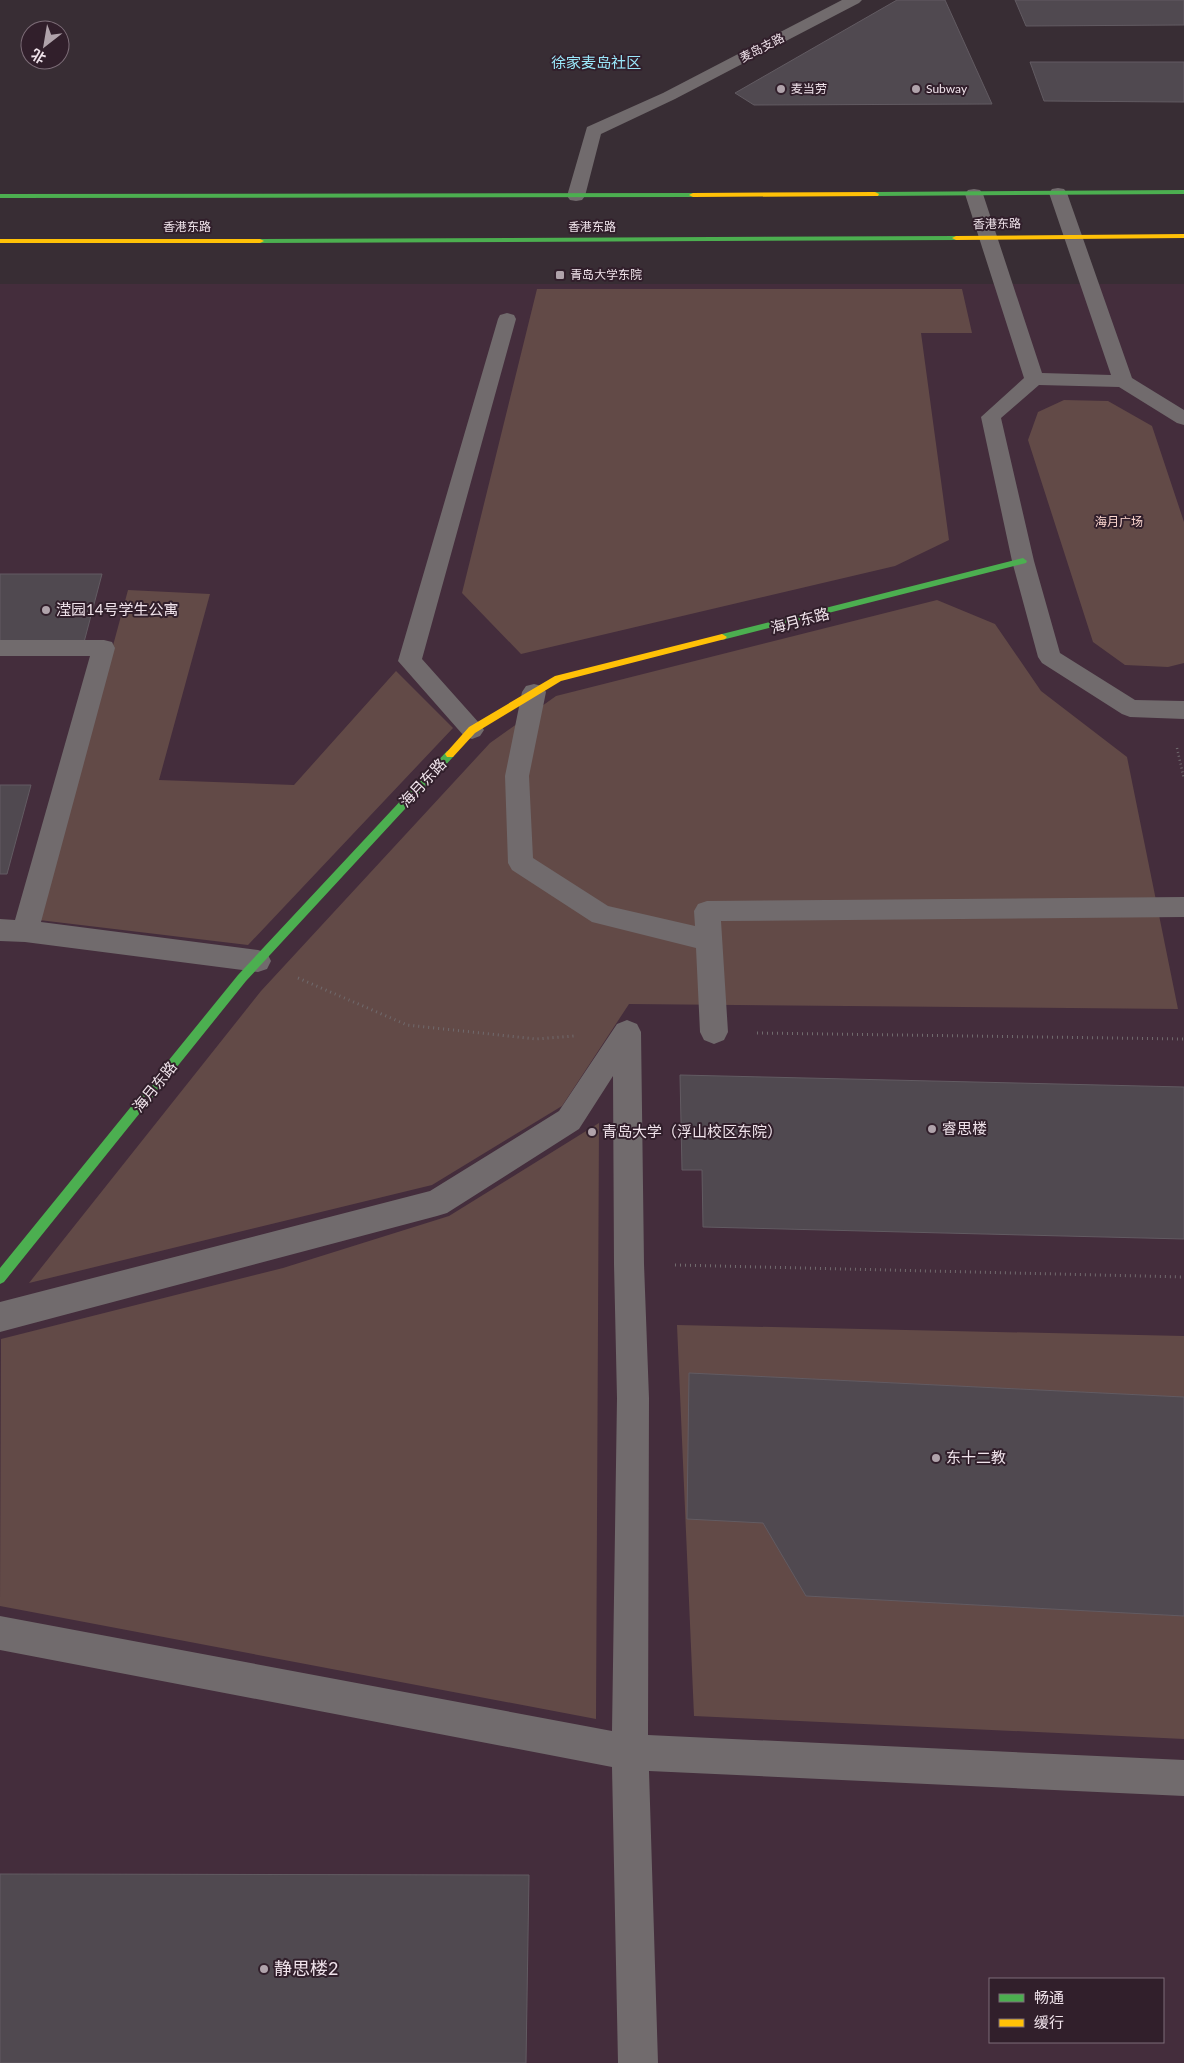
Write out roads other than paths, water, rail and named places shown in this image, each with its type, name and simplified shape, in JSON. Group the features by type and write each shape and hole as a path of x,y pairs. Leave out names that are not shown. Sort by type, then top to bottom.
{"main road":[{"path":"0,196 576,196 1184,192"},
{"name":"香港东路","path":"0,241 1184,236"}],"street":[{"name":"麦岛支路","path":"576,196 593,131 669,96 854,0"},
{"path":"1058,193 1123,381"},
{"path":"974,194 1034,379"},
{"path":"472,730 410,661 507,319"},
{"path":"1184,419 1123,381 1034,379 991,417 1023,561 1050,657 1130,708 1184,710"},
{"name":"海月东路","path":"0,1278 258,961 472,730 534,692 1023,561"},
{"path":"0,648 104,648 13,931 258,961"},
{"path":"534,692 517,776 521,863 601,915 709,940"},
{"path":"714,1032 707,911 1184,907"},
{"path":"0,1317 437,1202 569,1120 627,1032 629,1264 633,1398 630,1752 638,2063"},
{"path":"0,1634 630,1752 1184,1778"}],"place":[{"name":"麦当劳","path":"781,89"},
{"name":"Subway","path":"916,89"},
{"name":"青岛大学东院","path":"560,275"},
{"name":"滢园14号学生公寓","path":"46,610"},
{"name":"睿思楼","path":"932,1129"},
{"name":"青岛大学（浮山校区东院）","path":"592,1132"},
{"name":"东十二教","path":"936,1458"},
{"name":"静思楼2","path":"264,1969"}],"district":[{"name":"徐家麦岛社区","path":"596,63"}],"park label":[{"name":"海月广场","path":"1119,522"}]}
